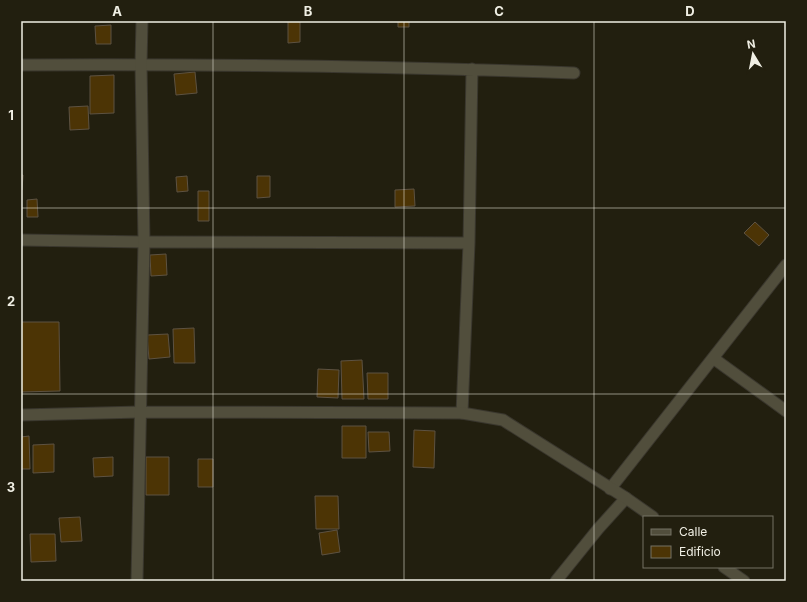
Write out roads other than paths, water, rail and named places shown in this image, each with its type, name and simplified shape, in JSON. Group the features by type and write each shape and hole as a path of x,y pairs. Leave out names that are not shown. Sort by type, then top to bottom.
{"street":[{"path":"137,581 144,242 141,64 142,21"},
{"path":"21,65 141,64 472,69 574,73"},
{"path":"462,414 469,243 472,69"},
{"path":"21,240 469,243"},
{"path":"610,489 786,265"},
{"path":"713,358 786,411"},
{"path":"21,415 140,412 462,414 503,420 626,498 651,516"},
{"path":"556,581 598,529 626,498"},
{"path":"725,568 744,581"}]}
